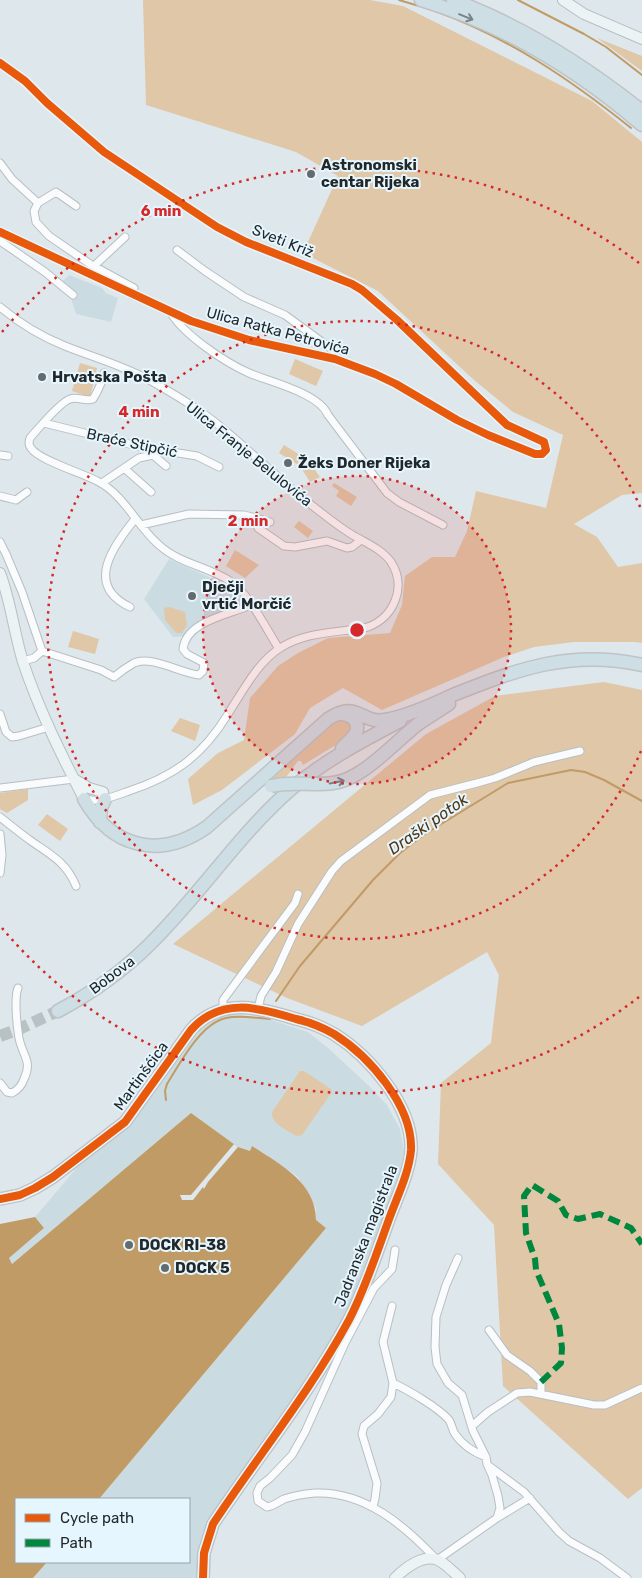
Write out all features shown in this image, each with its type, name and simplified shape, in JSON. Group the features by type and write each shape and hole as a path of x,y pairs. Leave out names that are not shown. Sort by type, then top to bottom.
{"highway":[{"path":"421,0 531,41 581,65 642,111"},
{"path":"453,0 490,15 531,41 642,125"},
{"path":"531,41 555,44 572,53 606,76 642,105"},
{"path":"531,41 538,56 590,91 642,132"},
{"path":"84,799 100,822 110,831 126,840 147,845 165,845 191,837 207,827 333,716 344,711 351,710 375,720 384,720 430,705 515,671 555,662 601,659 642,664"},
{"path":"222,814 252,794 271,786 333,783 349,779 364,769 418,724 478,685"},
{"name":"Bobova","path":"58,1011 86,995 138,956 161,933 246,836 281,799 312,772 346,747 430,705"},
{"path":"333,716 349,715 355,720 355,734 346,747"},
{"path":"100,822 104,796"}],"main road":[{"path":"563,0 584,14 642,39"},
{"path":"0,573 23,662 48,727 84,799"},
{"path":"74,779 104,796"},
{"name":"Jadranska magistrala","path":"203,1578 204,1552 213,1524 319,1371 349,1318 374,1263 406,1172 410,1150 408,1129 403,1113 386,1083 354,1050 336,1036 324,1029 297,1019 258,1009 240,1007 223,1009"},
{"name":"Martinšćica","path":"0,1199 20,1194 47,1181 125,1122 198,1021 210,1013 223,1009"},
{"path":"395,1578 409,1565 428,1559 437,1560 460,1578"}],"street":[{"name":"Sveti Križ","path":"0,63 25,81 47,104 104,152 217,227 246,242 352,284 362,290 397,320 507,424 544,442 546,450"},
{"path":"0,164 12,179 38,203"},
{"path":"76,206 56,192 38,203 34,211 34,217 40,228 50,237 94,266 134,288 132,295"},
{"name":"Ulica Ratka Petrovića","path":"0,232 171,313 249,340 336,359 396,384 488,436 535,454 542,454 546,450"},
{"path":"94,266 124,237"},
{"path":"0,241 46,272 73,295"},
{"name":"Ulica Ratka Petrovića","path":"177,250 205,272 244,297 286,315 333,350 336,359"},
{"name":"Ulica Franje Belulovića","path":"0,307 21,323 52,340 120,366 151,381 186,402 221,427 309,504 335,524 386,556 396,575 398,592 396,600 387,616 368,627 313,634 295,640 279,649 249,681 216,734 194,757 169,775 140,788 104,796 97,801 84,799"},
{"name":"Ulica Ratka Petrovića","path":"171,313 181,327 229,363 250,374 302,394 320,404 326,409 328,415 387,493 399,502 443,525"},
{"path":"104,373 101,384 93,399 74,398 68,400 44,423 29,441 31,448 34,452 102,484 118,497 141,526 174,557 230,581 251,605 279,649"},
{"name":"Braće Stipčić","path":"44,423 142,447 197,456 219,467"},
{"path":"0,454 8,456"},
{"name":"Braće Stipčić","path":"102,484 138,458 150,455 157,457 166,466"},
{"name":"Braće Stipčić","path":"124,468 151,492"},
{"path":"0,496 16,500 26,492"},
{"path":"141,526 188,514 230,514 270,522"},
{"path":"254,518 258,528 284,546 295,547 322,541 339,546 352,547 361,540"},
{"path":"130,606 122,603 109,591 105,577 107,564 120,538 135,519"},
{"path":"0,542 22,592 42,651"},
{"path":"42,651 101,670 114,677 133,663 145,661 199,675 203,671 204,663 185,652 183,646 192,630 200,624 251,605"},
{"path":"23,662 34,658 42,651"},
{"path":"0,714 6,732 12,737 48,727"},
{"path":"258,1009 261,996 276,972 298,924 332,871 341,861 430,794 486,781 534,762 580,751"},
{"path":"0,788 74,779"},
{"path":"0,816 20,834 61,862 71,874 76,886"},
{"path":"0,835 2,855 0,873"},
{"path":"223,1009 223,1000 295,903 298,894"},
{"path":"0,1083 7,1092 15,1092 22,1083 29,1066 20,1040 18,988"},
{"path":"395,1250 392,1269 374,1288 345,1343 316,1409 292,1455 260,1486 258,1501 266,1507 274,1506 283,1500 315,1493 336,1495 373,1506 400,1526 437,1560 497,1518 530,1498"},
{"path":"458,1258 446,1285 436,1317 435,1347 437,1364 448,1383 462,1395 499,1499 500,1508 497,1518"},
{"path":"373,1506 376,1499 377,1483 362,1434 364,1426 378,1414 391,1397 394,1383 383,1342 392,1306"},
{"path":"489,1330 507,1355 530,1371 541,1382 541,1394"},
{"path":"394,1383 435,1409 449,1421 455,1434 466,1447 486,1461 530,1498 558,1532 569,1541 600,1558 619,1576 627,1578"},
{"path":"472,1426 488,1412 517,1393 541,1394 594,1405 605,1405 642,1388"}],"shaded area":[{"path":"143,0 370,0 403,6 592,101 642,142 642,493 622,495 574,524 597,537 618,567 642,563 642,643 574,642 534,647 504,657 382,710 343,688 310,708 295,734 222,790 193,805 188,779 218,753 244,740 250,698 278,666 298,653 328,638 390,633 402,605 405,576 432,557 455,557 467,531 476,491 546,508 563,435 513,412 474,380 378,291 303,253 338,176 296,152 146,105"},
{"path":"597,38 642,56 642,71"},
{"path":"69,275 102,288 106,293 118,298 111,322 76,314 71,298 75,293 62,282"},
{"path":"295,359 323,371 316,386 289,374"},
{"path":"80,363 97,368 90,397 72,391"},
{"path":"284,445 308,460 320,477 310,482 300,466 279,453"},
{"path":"334,483 357,497 351,506 336,496 339,491 332,486"},
{"path":"299,521 313,531 308,538 294,527"},
{"path":"235,550 259,565 245,578 226,566"},
{"name":"Dječji vrtić Morčić","path":"169,559 229,586 244,604 198,623 185,636 173,637 144,599"},
{"path":"169,607 185,612 187,625 182,633 176,633 165,620 164,608"},
{"path":"73,631 99,639 95,654 68,647"},
{"path":"604,682 642,690 642,1488 628,1499 503,1386 494,1225 438,1164 441,1083 491,1043 499,975 487,952 362,1026 287,998 173,944 426,734 495,696"},
{"path":"180,718 200,725 195,741 171,731"},
{"path":"345,719 351,724 351,731 344,740 303,765 301,761 298,761 284,780 266,784 270,778 336,720"},
{"path":"28,789 28,800 7,813 0,809 0,793"},
{"path":"47,814 68,829 60,841 38,825"},
{"path":"233,1014 265,1018 308,1032 327,1047 387,1105 400,1129 404,1151 399,1175 345,1317 315,1368 230,1488 214,1515 201,1578 33,1578 46,1563 190,1563 190,1498 100,1498 326,1228 316,1220 316,1208 297,1176 252,1146 250,1151 238,1147 191,1113 12,1264 8,1258 44,1228 35,1217 86,1157 129,1124 203,1026 220,1016"},
{"path":"300,1071 304,1071 331,1089 332,1092 302,1135 297,1136 277,1123 272,1116 272,1112"},
{"path":"191,1113 238,1147 250,1151 252,1146 284,1167 303,1185 310,1195 316,1220 326,1228 100,1498 15,1498 15,1563 46,1563 33,1578 0,1578 0,1224 35,1217 44,1228 9,1258 12,1264"}],"pier":[{"path":"234,1144 238,1147 204,1189 203,1187 193,1200 182,1200 180,1195 191,1195"}],"waterway":[{"path":"399,0 419,6"},
{"path":"518,0 606,47 642,75"},
{"path":"435,11 488,34 538,61 585,93 631,128"},
{"name":"Draški potok","path":"276,1001 300,966 373,880 400,853 425,834 508,783 571,770 585,772 604,780 642,801"},
{"name":"Draški potok","path":"166,1100 165,1091 167,1084 192,1045 208,1027 217,1021 231,1017 270,1019 271,1017"}],"tunnel":[{"path":"0,1036 58,1011"}],"marked path":[{"path":"541,1382 561,1363 562,1348 559,1324 536,1270 535,1259 526,1233 524,1196 532,1185 558,1201 566,1215 578,1219 600,1214 631,1228 642,1244"}],"cycle path":[{"path":"0,63 25,81 47,103 104,152 217,227 246,242 352,284 362,290 397,320 507,425 544,442 546,450 542,454 535,454 488,435 457,420 396,384 335,359 249,340 191,321 0,232"},
{"path":"0,1199 20,1195 53,1177 125,1122 191,1030 202,1020 214,1013 227,1009 240,1008 268,1011 311,1023 329,1031 361,1055 397,1100 405,1116 410,1133 410,1159 402,1186 365,1284 349,1320 318,1373 213,1524 204,1553 203,1578"}],"place":[{"name":"Astronomski centar Rijeka","path":"311,174"},
{"name":"Hrvatska Pošta","path":"42,377"},
{"name":"Žeks Doner Rijeka","path":"288,463"},
{"name":"Dječji vrtić Morčić","path":"192,596"},
{"name":"DOCK RI-38","path":"129,1245"},
{"name":"DOCK 5","path":"165,1268"}]}
